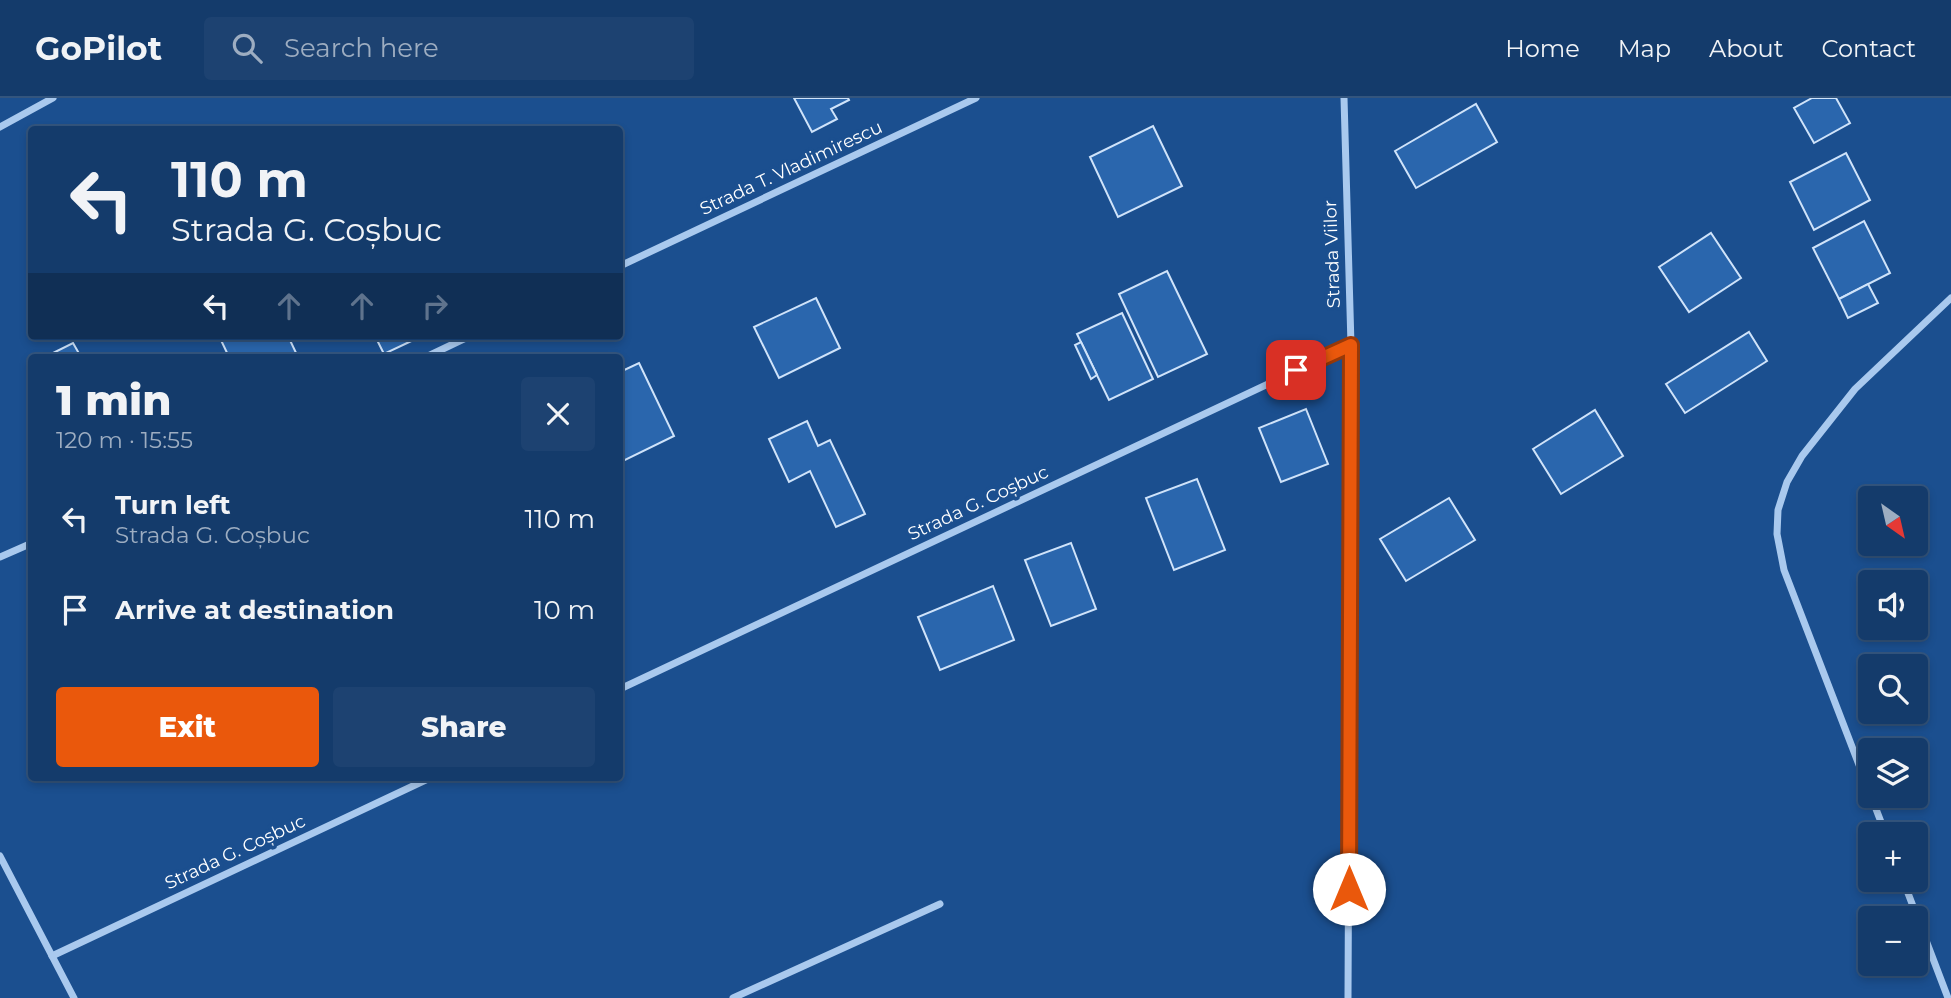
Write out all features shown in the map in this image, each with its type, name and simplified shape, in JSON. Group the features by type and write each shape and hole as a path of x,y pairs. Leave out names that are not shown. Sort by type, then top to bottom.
{"street":[{"path":"0,127 53,98"},
{"name":"Strada T. Vladimirescu","path":"623,265 976,98"},
{"name":"Strada Viilor","path":"1344,98 1351,345 1348,998"},
{"path":"1858,762 1784,570 1777,534 1778,510 1787,482 1802,456 1855,389 1951,298"},
{"path":"432,354 462,340"},
{"name":"Strada G. Coșbuc","path":"623,688 1351,345"},
{"path":"0,557 28,544"},
{"name":"Strada G. Coșbuc","path":"52,956 424,781"},
{"path":"0,856 75,998"},
{"path":"1908,892 1948,998"},
{"path":"733,998 940,904"}],"building":[{"path":"794,98 849,100 831,109 837,119 812,132"},
{"path":"1812,98 1836,98 1850,123 1814,143 1794,108"},
{"path":"1476,104 1497,142 1416,188 1395,151"},
{"path":"1153,126 1182,186 1118,217 1090,157"},
{"path":"1846,153 1870,200 1814,230 1790,182"},
{"path":"1864,221 1890,273 1839,299 1813,248"},
{"path":"1711,233 1741,278 1689,312 1659,267"},
{"path":"1167,271 1207,354 1158,377 1119,294"},
{"path":"1868,284 1878,303 1848,318 1839,299"},
{"path":"816,298 840,348 779,378 754,327"},
{"path":"1122,313 1153,379 1109,400 1077,334"},
{"path":"1749,332 1767,361 1685,413 1666,384"},
{"path":"221,340 290,340 297,354 228,354"},
{"path":"377,340 414,340 384,354"},
{"path":"1081,342 1097,375 1091,379 1075,345"},
{"path":"73,343 79,354 51,354"},
{"path":"639,363 674,436 623,461 623,371"},
{"path":"1306,409 1328,464 1281,482 1259,428"},
{"path":"1595,410 1623,456 1561,494 1533,449"},
{"path":"807,421 818,446 830,440 865,514 836,527 810,471 789,482 769,439"},
{"path":"1197,479 1225,550 1174,570 1146,498"},
{"path":"1449,498 1475,540 1406,581 1380,539"},
{"path":"1071,543 1096,609 1051,626 1025,560"},
{"path":"993,586 1014,640 940,670 918,617"}],"route":[{"path":"1296,370 1351,345 1349,889"}]}
